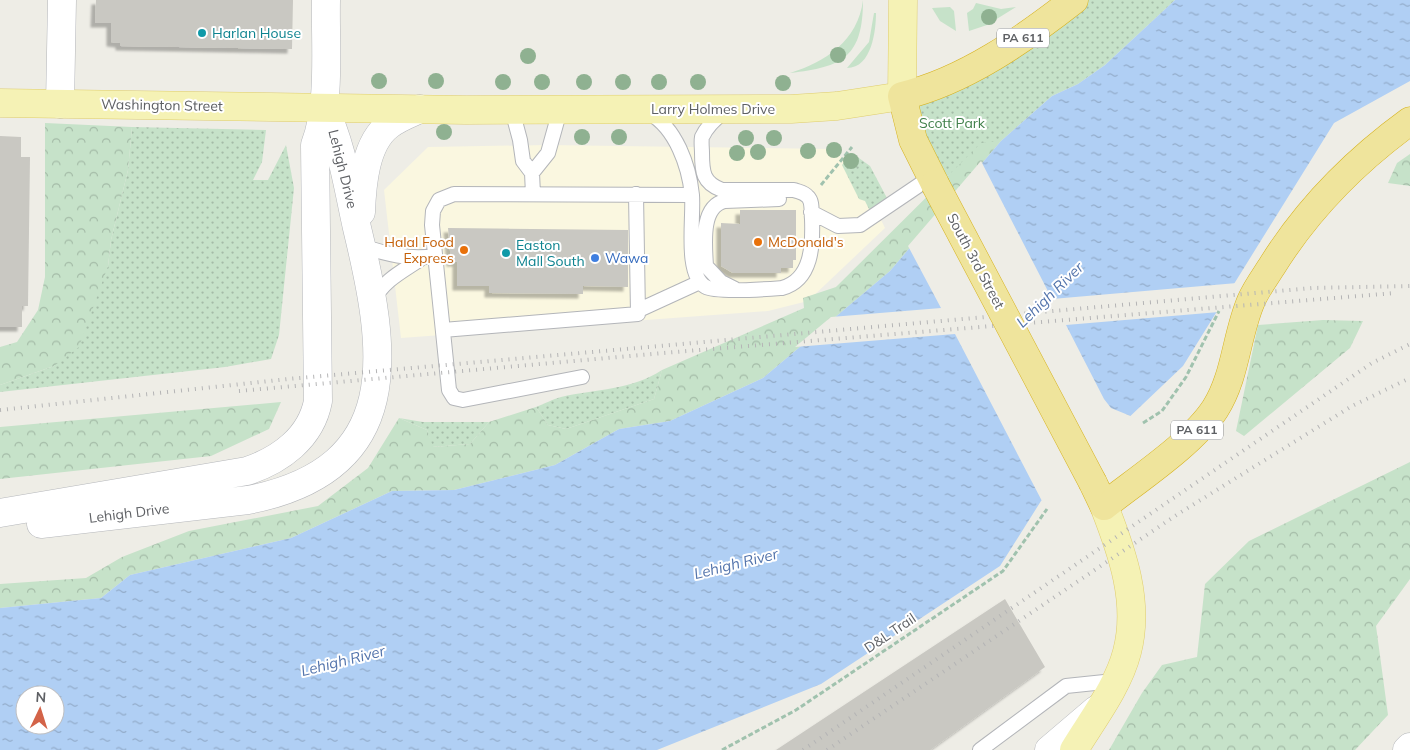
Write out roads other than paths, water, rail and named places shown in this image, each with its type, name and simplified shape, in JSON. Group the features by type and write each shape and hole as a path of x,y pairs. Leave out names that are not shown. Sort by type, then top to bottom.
{"highway":[{"name":"Larry Holmes Drive","path":"902,96 928,88 976,65 1036,29 1074,0"},
{"name":"South 3rd Street","path":"902,96 913,140 1099,494"},
{"name":"PA 611","path":"1099,494 1191,436 1210,415 1230,376 1252,299 1282,249 1306,217 1335,185 1410,121"}],"main road":[{"name":"South 3rd Street","path":"902,96 903,0"},
{"name":"Larry Holmes Drive","path":"324,108 512,110 726,109 837,106 902,96"},
{"name":"Washington Street","path":"0,103 324,108"},
{"path":"1074,750 1114,681 1126,653 1131,627 1130,593 1120,546 1099,494"}],"street":[{"path":"60,104 62,0"},
{"path":"324,108 326,0"},
{"name":"Lehigh Drive","path":"0,528 248,500 287,490 321,474 345,453 369,414 375,398 377,363 372,305 362,246 334,128 324,108"},
{"name":"Lehigh Drive","path":"0,513 247,471 280,457 296,443 314,415 318,401 315,145 322,126 324,108"},
{"path":"362,246 360,212 364,180 369,158 376,140 387,126 420,109"},
{"path":"1049,750 1100,707"}],"lane":[{"path":"726,109 711,122 702,138 702,169 706,180 712,186 722,190 794,190 802,192 810,206 838,226 846,228 860,225 933,180"},
{"path":"512,110 523,161 532,173 533,194"},
{"path":"532,173 548,153 560,110"},
{"path":"642,110 665,125 681,152 692,195 693,268 700,282 711,290 782,288 798,281 811,254 813,243 810,206"},
{"path":"582,377 463,400 454,398 449,390 443,330 429,257 433,211 439,200 445,196 533,194 692,195"},
{"path":"636,194 639,310"},
{"path":"737,290 721,282 706,266 706,226 714,206 725,201 810,206"},
{"path":"362,246 392,256 429,257"},
{"path":"372,305 378,291 387,282 429,257"},
{"path":"443,330 638,314 639,310 700,282"},
{"path":"980,750 1066,686 1114,681"}],"water":[{"name":"Lehigh River","path":"1175,0 1410,0 1410,81 1334,123 1183,366 1041,501 1000,566 821,684 657,750 0,750 0,608 101,598 130,575 291,538 392,491 454,490 555,465 619,429 670,421 763,378 890,271 1001,141 1052,96 1078,84 1105,65"}],"railway":[{"path":"0,410 288,379 1312,288 1410,286"},
{"path":"239,391 663,353 1395,293"},
{"path":"803,750 1372,363 1410,344"},
{"path":"827,750 1178,514 1352,406 1410,378"}],"place":[{"name":"Harlan House","path":"202,33"},
{"name":"McDonald's","path":"758,242"},
{"name":"Halal Food Express","path":"464,250"},
{"name":"Easton Mall South","path":"506,253"},
{"name":"Wawa","path":"595,258"}],"park label":[{"name":"Scott Park","path":"952,123"}]}
